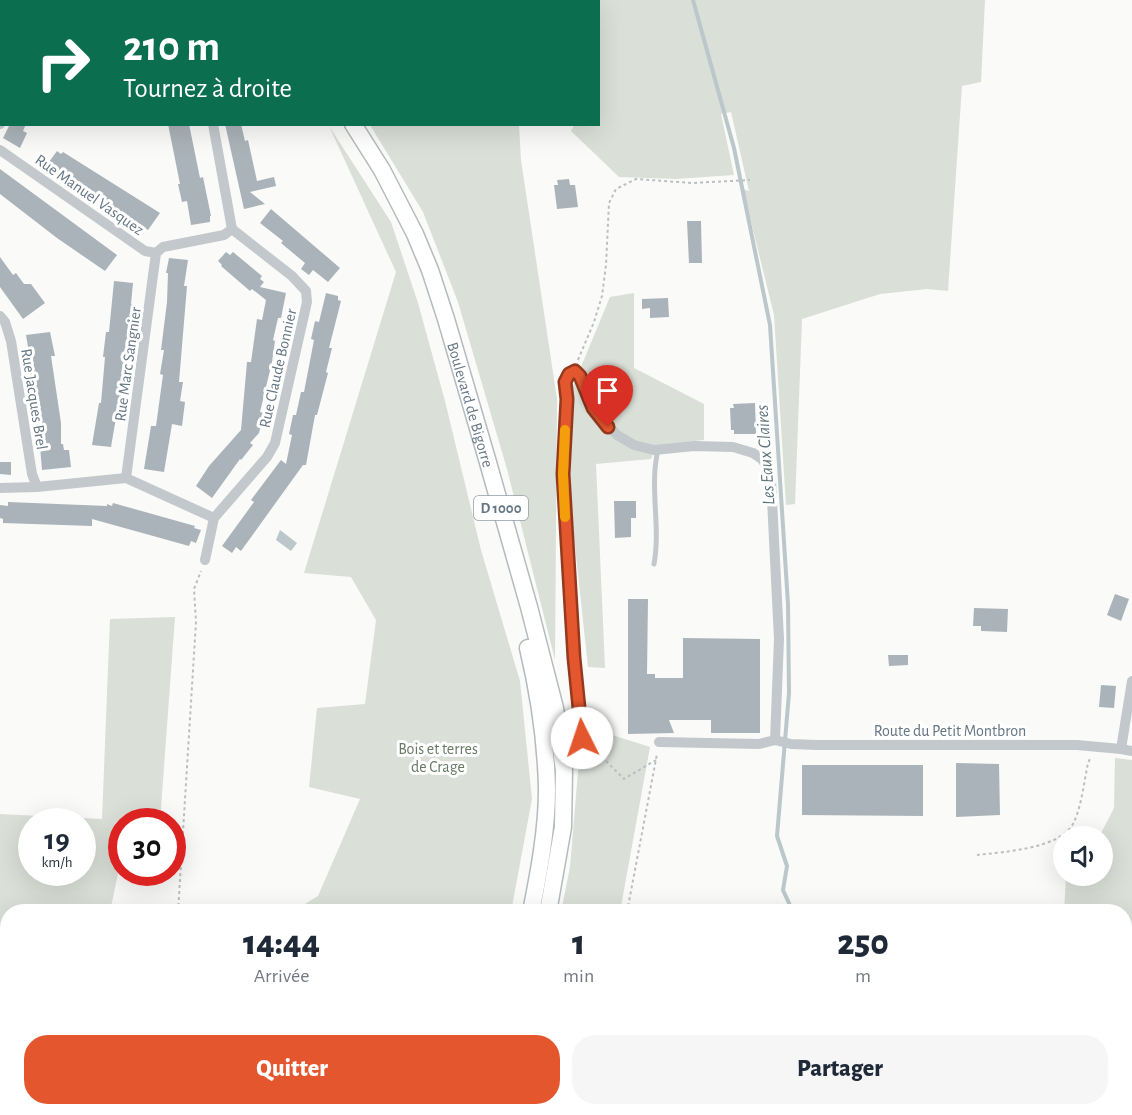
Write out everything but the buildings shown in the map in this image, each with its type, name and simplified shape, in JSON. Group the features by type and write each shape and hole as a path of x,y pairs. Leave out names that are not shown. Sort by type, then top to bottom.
{"main road":[{"name":"Boulevard de Bigorre","path":"343,126 405,232 422,274 517,601 541,714 547,790 541,858 532,904"},
{"name":"Boulevard de Bigorre","path":"354,126 382,170 415,234 430,270 447,320 529,607 555,708 564,770 563,827 549,904"}],"street":[{"path":"213,126 232,229"},
{"name":"Rue Manuel Vasquez","path":"0,150 146,251 156,253 163,247 224,235 232,229"},
{"name":"Rue Claude Bonnier","path":"205,560 214,518 267,457 275,443 308,302 306,291 292,276 232,229"},
{"name":"Rue Marc Sangnier","path":"126,478 156,253"},
{"name":"Rue Jacques Brel","path":"0,316 5,322 11,341 32,474 37,487"},
{"path":"562,749 576,746 582,738 574,658 563,474 567,399 565,382 569,374 575,371 580,376 593,408 608,427 634,445 658,449 694,446 733,447 753,453 767,466 771,480 782,742"},
{"path":"0,488 37,487 126,478 214,518"},
{"path":"1126,750 1132,681"},
{"name":"Route du Petit Montbron","path":"660,742 1095,747 1126,750"}],"lane":[{"path":"654,564 658,544 654,469 658,449"}],"path":[{"path":"0,69 0,75"},
{"path":"575,371 602,296 609,203 616,189 636,179 692,183 750,180"},
{"path":"178,904 196,622 194,589 205,560"},
{"path":"582,738 624,779 656,760"},
{"path":"629,904 660,742"},
{"path":"977,855 1013,851 1049,842 1065,833 1073,824 1088,764 1095,747"}],"green space":[{"path":"600,0 985,0 981,82 962,86 948,291 927,289 880,294 802,319 795,504 786,505 774,315 743,189 749,191 731,112 721,114 734,175 676,179 619,177 571,131 574,126 600,126"},
{"name":"Bois et terres de Crage","path":"329,126 391,222 418,303 445,401 481,550 520,681 532,799 512,904 305,904 318,896 360,799 309,787 317,708 365,704 376,620 351,577 304,573 396,272"},
{"path":"371,126 519,126 521,160 557,399 555,660 507,469 458,302 423,212"},
{"path":"634,293 634,368 704,404 704,440 657,445 651,459 596,464 605,668 588,667 568,481 573,386 610,297"},
{"path":"175,617 161,808 108,808 108,886 115,886 112,904 0,904 0,814 18,815 18,886 96,886 96,819 102,819 110,619"},
{"path":"609,734 650,747 621,904 563,904 570,867 579,760"},
{"path":"1115,758 1132,760 1132,904 1064,904 1065,886 1113,886 1113,826 1105,826 1114,808"}],"shaded area":[{"path":"280,530 297,543 291,551 276,540"}],"waterway":[{"name":"Les Eaux Claires","path":"693,0 734,148 770,325 788,604 789,693 777,836 787,866 783,890 789,904"}],"slow traffic":[{"path":"565,430 563,474 565,517"}],"route":[{"path":"582,738 574,658 563,474 567,399 565,382 569,374 575,371 580,376 593,408 608,427"}]}
